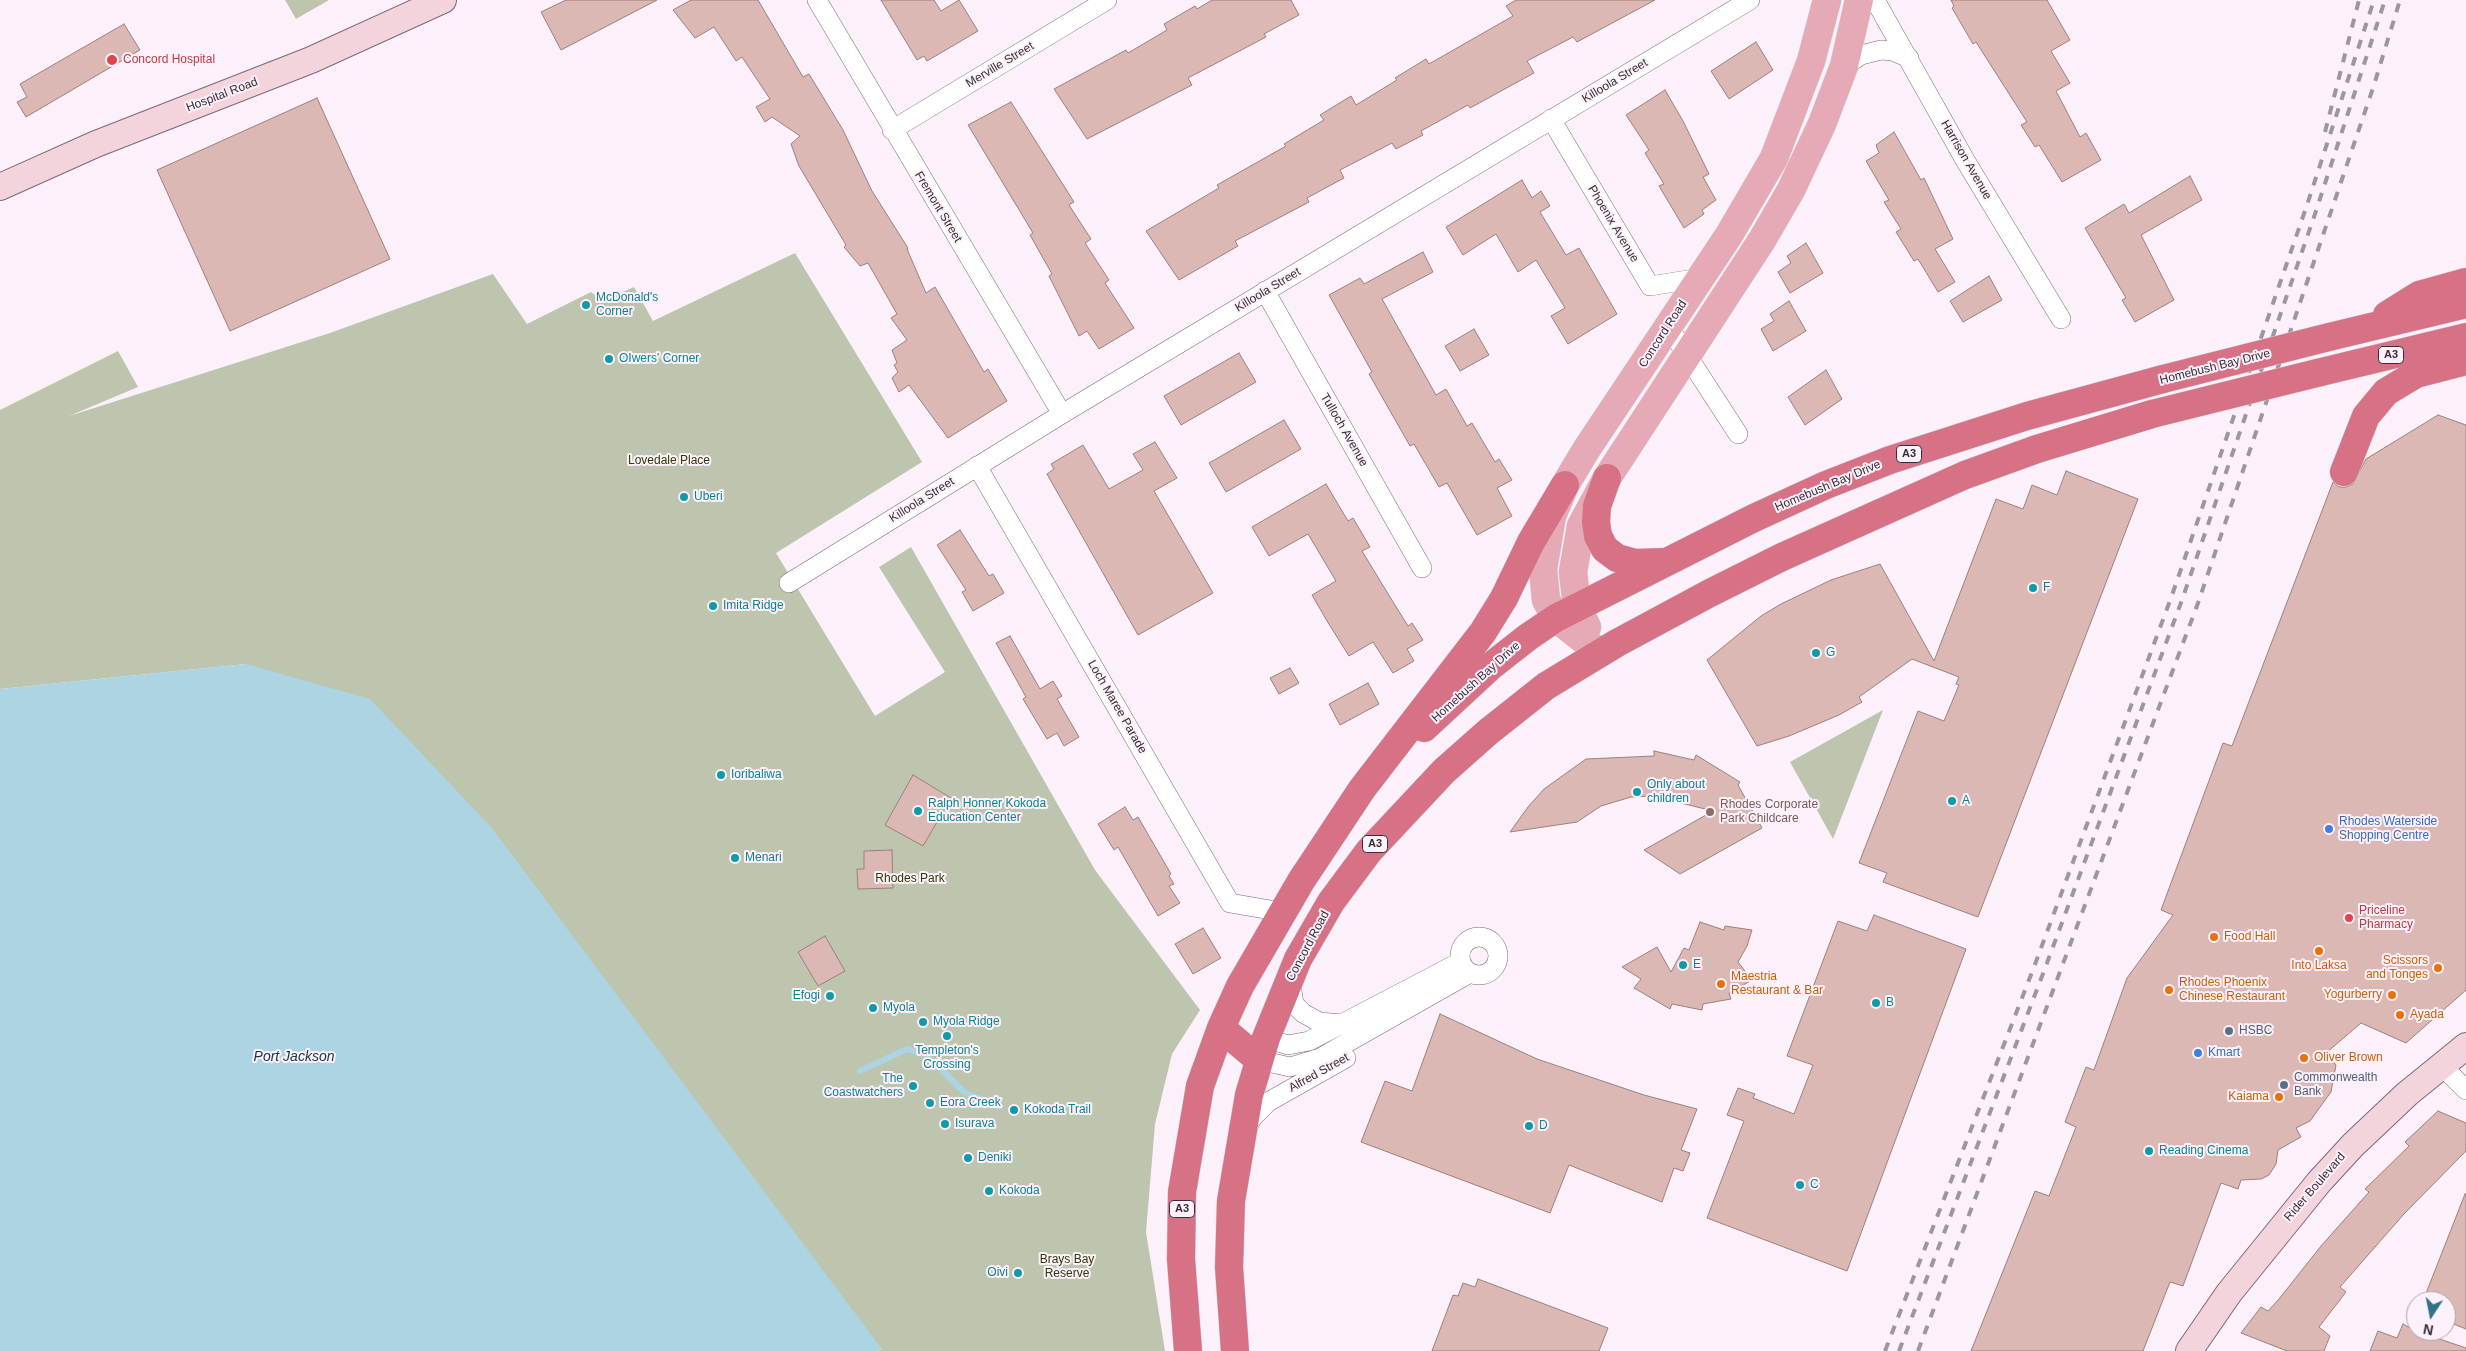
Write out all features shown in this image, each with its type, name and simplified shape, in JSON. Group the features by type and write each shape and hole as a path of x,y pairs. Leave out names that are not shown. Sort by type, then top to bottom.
{"highway":[{"path":"2373,327 2402,304 2419,295 2466,282"},
{"name":"Homebush Bay Drive","path":"1374,776 1491,666 1528,637 1566,613 1668,561 1826,485 1890,460 2027,416 2163,379 2466,304"},
{"name":"A3","path":"1600,653 1782,556 1965,475 2055,443 2152,414 2466,337"},
{"path":"2344,472 2362,424 2373,405 2386,392 2407,377 2454,364"},
{"path":"1607,478 1597,506 1596,522 1598,536 1605,549 1617,558 1635,564 1668,561"},
{"path":"1374,776 1483,632 1504,598 1531,542 1565,485"},
{"name":"Concord Road","path":"1235,1351 1230,1300 1229,1234 1240,1141 1249,1095 1262,1049 1290,977 1309,939 1349,877 1387,831 1431,784 1488,732 1546,686 1600,653"},
{"name":"A3","path":"1188,1351 1181,1259 1182,1192 1200,1086 1221,1028 1240,986 1282,912 1334,830 1374,776"},
{"path":"1221,1028 1262,1049"}],"main road":[{"name":"Concord Road","path":"1600,653 1566,613 1546,600 1543,569 1552,516 1565,485 1729,235 1774,158 1811,61 1827,0"},
{"path":"1566,613 1576,544 1589,509 1686,354 1762,240 1791,190 1822,124 1844,66 1859,0"}],"street":[{"name":"Hospital Road","path":"0,187 96,144 311,60 443,0"},
{"name":"Fremont Street","path":"816,0 1062,414"},
{"name":"Merville Street","path":"892,130 1107,0"},
{"name":"Killoola Street","path":"789,583 1062,414 1750,0"},
{"name":"Harrison Avenue","path":"1875,0 1965,160 2061,319"},
{"path":"1844,66 1861,55 1881,50 1893,50 1909,58"},
{"name":"Phoenix Avenue","path":"1551,119 1650,286 1700,278"},
{"name":"Tulloch Avenue","path":"1265,291 1422,568"},
{"path":"1668,326 1738,434"},
{"name":"Loch Maree Parade","path":"977,466 1230,903 1282,912"},
{"name":"Alfred Street","path":"1465,968 1405,1010 1320,1058 1290,1067 1262,1049 1296,1044 1325,1034 1342,1024 1465,968"},
{"path":"1290,977 1294,1004 1303,1013 1319,1022 1342,1024"},
{"name":"Alfred Street","path":"1240,1141 1253,1117 1261,1108 1281,1094 1360,1051 1405,1010"},
{"name":"Rider Boulevard","path":"2189,1351 2229,1293 2319,1182 2353,1145 2407,1094 2466,1046"},
{"path":"2442,1066 2466,1090"}],"green space":[{"path":"285,0 329,0 296,19"},
{"path":"795,253 922,462 776,553 875,716 945,672 879,567 911,547 1095,870 1200,1010 1172,1054 1155,1124 1146,1232 1165,1351 877,1351 882,1349 246,664 0,689 0,410 118,351 138,387 69,416 330,333 493,274 527,324 591,292 603,301 634,287 653,321"},
{"path":"1883,710 1833,839 1790,762"}],"water":[{"name":"Port Jackson","path":"246,664 370,699 491,827 882,1349 877,1351 0,1351 0,689"}],"building":[{"path":"566,0 657,0 561,50 541,12"},
{"path":"691,0 758,0 803,77 809,74 843,130 872,191 908,248 926,293 935,287 984,372 988,369 1007,401 948,438 909,385 899,392 892,378 898,372 894,365 897,363 892,350 907,340 891,318 897,314 868,263 860,266 844,247 846,245 799,166 791,144 800,136 772,117 765,122 756,107 770,99 742,57 736,61 714,27 695,38 673,10"},
{"path":"881,0 934,0 941,11 959,0 978,31 927,61 924,56 917,60"},
{"path":"1212,0 1291,0 1299,15 1264,34 1266,37 1188,78 1192,85 1087,139 1054,89 1126,50 1128,53 1167,30 1164,24 1195,6 1197,9"},
{"path":"1516,0 1655,0 1577,42 1573,37 1527,61 1534,73 1470,108 1468,105 1421,131 1423,135 1396,149 1392,143 1340,170 1344,178 1307,198 1309,202 1235,241 1238,246 1179,280 1146,231 1219,188 1217,185 1286,146 1284,144 1324,120 1320,115 1351,96 1356,105 1397,80 1395,78 1426,59 1429,64 1513,16 1506,6"},
{"path":"1951,0 2047,0 2070,40 2051,51 2070,83 2056,91 2080,137 2086,133 2101,160 2062,182 2039,145 2035,147 2021,125 2027,122 1976,42 1973,44 1952,8 1954,6"},
{"path":"124,24 140,50 26,117 17,102 27,97 20,84"},
{"path":"1756,42 1773,70 1729,99 1711,71"},
{"path":"1665,90 1683,121 1709,174 1703,177 1716,200 1702,210 1704,214 1684,228 1659,186 1664,184 1645,153 1649,150 1626,115"},
{"path":"317,98 390,259 230,331 157,170"},
{"path":"1011,102 1074,202 1069,205 1091,239 1085,243 1109,280 1105,283 1134,328 1099,349 1087,331 1079,336 1049,276 1052,274 1030,235 1033,233 968,125"},
{"path":"1894,132 1921,180 1924,178 1953,239 1935,249 1955,282 1938,292 1918,259 1914,261 1896,232 1901,229 1884,202 1889,200 1866,161 1879,153 1876,145"},
{"path":"2190,176 2202,200 2141,235 2174,300 2135,322 2122,300 2126,298 2085,228 2124,204 2129,213"},
{"path":"1522,180 1532,198 1541,191 1550,206 1540,212 1566,255 1579,248 1617,314 1568,344 1551,316 1565,308 1536,260 1518,272 1496,234 1463,255 1446,227"},
{"path":"1806,243 1823,273 1790,293 1778,272 1791,263 1787,256"},
{"path":"1423,252 1433,272 1382,299 1436,395 1446,389 1467,426 1472,423 1495,462 1499,459 1512,480 1497,488 1512,516 1477,535 1447,483 1439,487 1414,444 1410,446 1369,374 1372,372 1329,295 1360,278 1364,284"},
{"path":"1989,276 2002,300 1963,322 1950,301"},
{"path":"1789,301 1806,331 1773,351 1761,329 1774,321 1770,314"},
{"path":"1474,329 1489,355 1460,371 1445,346"},
{"path":"1239,353 1256,382 1181,425 1164,396"},
{"path":"1826,370 1842,399 1805,425 1788,397"},
{"name":"Rhodes Waterside Shopping Centre","path":"2438,415 2466,425 2466,990 2406,1043 2361,1023 2326,1053 2336,1065 2331,1092 2310,1121 2296,1128 2301,1137 2278,1150 2276,1164 2269,1175 2261,1179 2241,1180 2238,1189 2221,1183 2183,1286 2170,1282 2143,1351 1971,1351 2035,1191 2049,1196 2076,1127 2065,1122 2086,1067 2094,1070 2127,978 2173,915 2161,910 2223,743 2232,746 2333,482 2339,487 2353,484 2366,459"},
{"path":"1284,420 1301,449 1226,492 1209,463"},
{"path":"1155,442 1177,478 1154,491 1213,593 1138,635 1047,474 1054,469 1051,464 1083,445 1109,489 1143,470 1133,454"},
{"path":"2066,471 2138,499 1978,917 1883,882 1887,873 1859,863 1918,711 1944,721 1959,685 1956,684 1959,677 1912,659 1859,697 1862,702 1839,715 1789,736 1757,746 1707,660 1761,616 1781,604 1831,580 1880,564 1934,661 1996,499 2023,509 2032,485 2057,495"},
{"path":"1326,484 1348,521 1353,518 1370,547 1362,551 1408,626 1412,623 1423,640 1407,649 1414,661 1393,673 1373,642 1349,656 1327,621 1312,595 1336,581 1308,534 1269,556 1252,527"},
{"path":"960,530 989,576 993,574 1004,593 973,611 962,592 966,590 937,545"},
{"path":"1010,636 1040,689 1053,681 1062,696 1057,699 1079,737 1064,746 1057,733 1047,739 1023,699 1026,697 996,643"},
{"path":"1290,668 1299,683 1279,694 1270,678"},
{"path":"1368,683 1379,704 1340,725 1329,704"},
{"name":"Only about children","path":"1654,751 1694,760 1696,755 1740,782 1738,785 1762,828 1680,874 1644,850 1713,811 1653,796 1631,797 1601,806 1577,822 1510,832 1544,789 1586,759 1654,756"},
{"name":"Ralph Honner Kokoda Education Center","path":"913,775 951,798 923,846 885,825"},
{"path":"1125,807 1133,820 1138,817 1171,874 1169,876 1174,884 1169,886 1180,903 1158,916 1118,847 1114,850 1098,824"},
{"path":"892,850 893,888 858,889 857,869 864,869 864,851"},
{"path":"1874,915 1966,949 1847,1271 1707,1218 1744,1121 1727,1115 1738,1088 1755,1094 1753,1098 1794,1114 1813,1065 1787,1056 1838,921 1867,931"},
{"name":"E","path":"1700,922 1724,930 1725,926 1752,930 1747,946 1738,962 1752,980 1729,993 1731,999 1703,1004 1702,1010 1672,1004 1670,1009 1634,988 1641,979 1622,967 1657,947 1671,972 1684,948 1689,950"},
{"path":"1203,928 1221,958 1193,974 1175,944"},
{"path":"825,936 845,971 818,986 798,952"},
{"name":"D","path":"1440,1014 1537,1059 1644,1095 1697,1109 1681,1150 1690,1153 1683,1171 1674,1168 1662,1202 1569,1165 1550,1213 1361,1142 1385,1081 1412,1091"},
{"path":"2438,1111 2466,1123 2466,1151 2404,1214 2340,1287 2346,1292 2319,1327 2330,1336 2324,1351 2287,1351 2241,1333 2261,1307 2268,1311 2279,1299 2321,1246 2369,1192 2365,1189 2409,1146 2405,1142"},
{"path":"2466,1194 2466,1329 2456,1325 2456,1291 2427,1291"},
{"path":"1478,1279 1608,1328 1599,1351 1432,1351 1453,1295 1458,1296 1463,1283 1475,1287"},
{"path":"2403,1324 2406,1326 2406,1341 2445,1341 2466,1348 2466,1351 2370,1351 2378,1331 2397,1338"}],"waterway":[{"path":"860,1071 907,1049 926,1055 964,1092 999,1107"}],"railway":[{"path":"2325,132 2359,0"},
{"path":"1885,1351 2034,967 2171,598 2307,205 2374,0"},
{"path":"1899,1351 2044,971 2182,600 2316,211 2385,0"},
{"path":"1918,1351 2198,603 2374,85 2400,0"}],"place":[{"name":"Concord Hospital","path":"112,60"},
{"name":"McDonald's Corner","path":"586,305"},
{"name":"OIwers' Corner","path":"609,359"},
{"name":"Uberi","path":"684,497"},
{"name":"F","path":"2033,588"},
{"name":"Imita Ridge","path":"713,606"},
{"name":"G","path":"1816,653"},
{"name":"Ioribaliwa","path":"721,775"},
{"name":"Only about children","path":"1637,792"},
{"name":"A","path":"1952,801"},
{"name":"Ralph Honner Kokoda Education Center","path":"918,811"},
{"name":"Rhodes Corporate Park Childcare","path":"1710,812"},
{"name":"Rhodes Waterside Shopping Centre","path":"2329,829"},
{"name":"Menari","path":"735,858"},
{"name":"Priceline Pharmacy","path":"2349,918"},
{"name":"Food Hall","path":"2214,937"},
{"name":"Into Laksa","path":"2319,951"},
{"name":"E","path":"1683,965"},
{"name":"Scissors and Tonges","path":"2438,968"},
{"name":"Maestria Restaurant & Bar","path":"1721,984"},
{"name":"Rhodes Phoenix Chinese Restaurant","path":"2169,990"},
{"name":"Yogurberry","path":"2392,995"},
{"name":"Efogi","path":"830,996"},
{"name":"B","path":"1876,1003"},
{"name":"Myola","path":"873,1008"},
{"name":"Ayada","path":"2400,1015"},
{"name":"Myola Ridge","path":"923,1022"},
{"name":"HSBC","path":"2229,1031"},
{"name":"Templeton's Crossing","path":"947,1036"},
{"name":"Kmart","path":"2198,1053"},
{"name":"Oliver Brown","path":"2304,1058"},
{"name":"Commonwealth Bank","path":"2284,1085"},
{"name":"The Coastwatchers","path":"913,1086"},
{"name":"Kaiama","path":"2279,1097"},
{"name":"Eora Creek","path":"930,1103"},
{"name":"Kokoda Trail","path":"1014,1110"},
{"name":"Isurava","path":"945,1124"},
{"name":"D","path":"1529,1126"},
{"name":"Reading Cinema","path":"2149,1151"},
{"name":"Deniki","path":"968,1158"},
{"name":"C","path":"1800,1185"},
{"name":"Kokoda","path":"989,1191"},
{"name":"Oivi","path":"1018,1273"}],"park label":[{"name":"Lovedale Place","path":"669,461"},
{"name":"Rhodes Park","path":"910,879"},
{"name":"Brays Bay Reserve","path":"1067,1267"}]}
